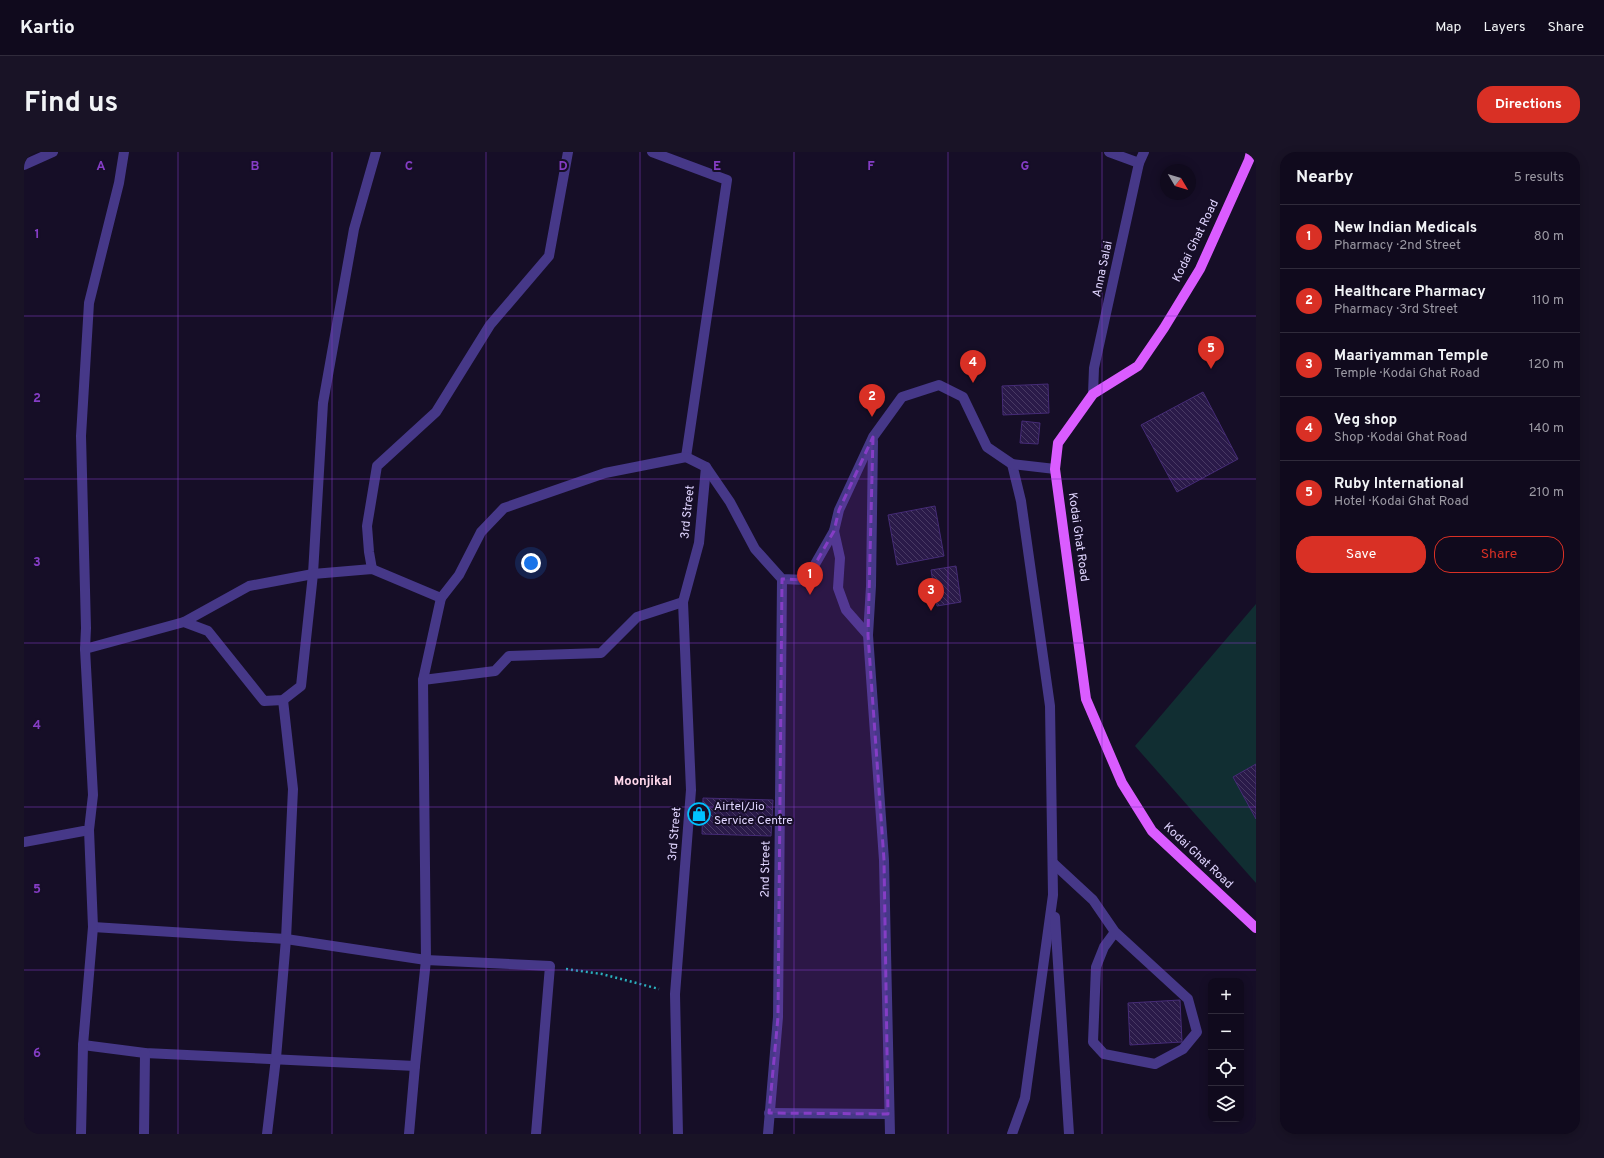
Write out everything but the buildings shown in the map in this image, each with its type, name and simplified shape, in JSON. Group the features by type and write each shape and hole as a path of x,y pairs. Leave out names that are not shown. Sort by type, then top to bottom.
{"main road":[{"name":"Kodai Ghat Road","path":"1251,152 1250,160 1200,269 1164,328 1138,366 1093,394 1058,443 1055,469 1086,699 1122,783 1152,830 1256,928"}],"street":[{"path":"24,165 53,152"},
{"path":"81,1134 83,1045 93,927 89,830 93,795 85,649 86,620 82,436 89,303 119,183 124,152"},
{"path":"184,622 208,632 264,701 283,700 301,686 313,574 323,403 354,229 376,152"},
{"path":"372,569 368,552 367,526 377,466 436,412 490,325 549,256 568,152"},
{"path":"652,152 727,180 686,457"},
{"path":"1109,152 1139,163"},
{"name":"Anna Salai","path":"1093,394 1094,368 1139,163 1144,152"},
{"path":"410,1134 415,1066 426,960 423,680 441,598 459,575 481,532 504,508 605,473 686,457 706,466 730,502 755,549 782,579 806,580 834,531 839,510 873,438 902,397 939,386 964,397 986,447 1012,464 1055,469"},
{"path":"873,438 871,586 868,635 884,860 888,1114 890,1134"},
{"path":"1012,464 1021,502 1050,706 1053,895 1069,1134"},
{"name":"3rd Street","path":"678,1134 675,994 692,790 683,602 699,543 706,466"},
{"path":"834,531 840,558 838,588 846,610 868,635"},
{"path":"85,649 184,622 249,586 313,574 372,569 441,598"},
{"name":"2nd Street","path":"768,1134 778,1017 782,579"},
{"path":"423,680 495,671 509,656 601,653 637,617 683,602"},
{"path":"267,1134 276,1058 286,939 294,789 283,700"},
{"path":"24,842 89,830"},
{"path":"1053,863 1093,900 1115,932 1188,999 1196,1032 1183,1049 1155,1064 1104,1054 1093,1042 1096,967 1104,947 1115,932"},
{"path":"1012,1134 1025,1098 1053,895"},
{"path":"93,927 286,939 426,960 550,966 536,1134"},
{"path":"83,1045 145,1053 276,1058 415,1066"},
{"path":"144,1134 145,1053"},
{"path":"769,1113 888,1114"}],"path":[{"path":"550,966 602,974 675,994"}],"highlighted area":[{"path":"873,437 868,635 884,860 888,1114 769,1113 778,1017 782,579 806,580 834,531 839,510"}],"green space":[{"path":"1256,604 1256,883 1135,746"}],"place":[{"name":"Ruby International","path":"1211,369"},
{"name":"Veg shop","path":"973,383"},
{"name":"Healthcare Pharmacy","path":"872,417"},
{"name":"New Indian Medicals","path":"810,595"},
{"name":"Maariyamman Temple","path":"931,611"},
{"name":"Airtel/Jio Service Centre","path":"699,814"}],"district":[{"name":"Moonjikal","path":"643,782"}]}
